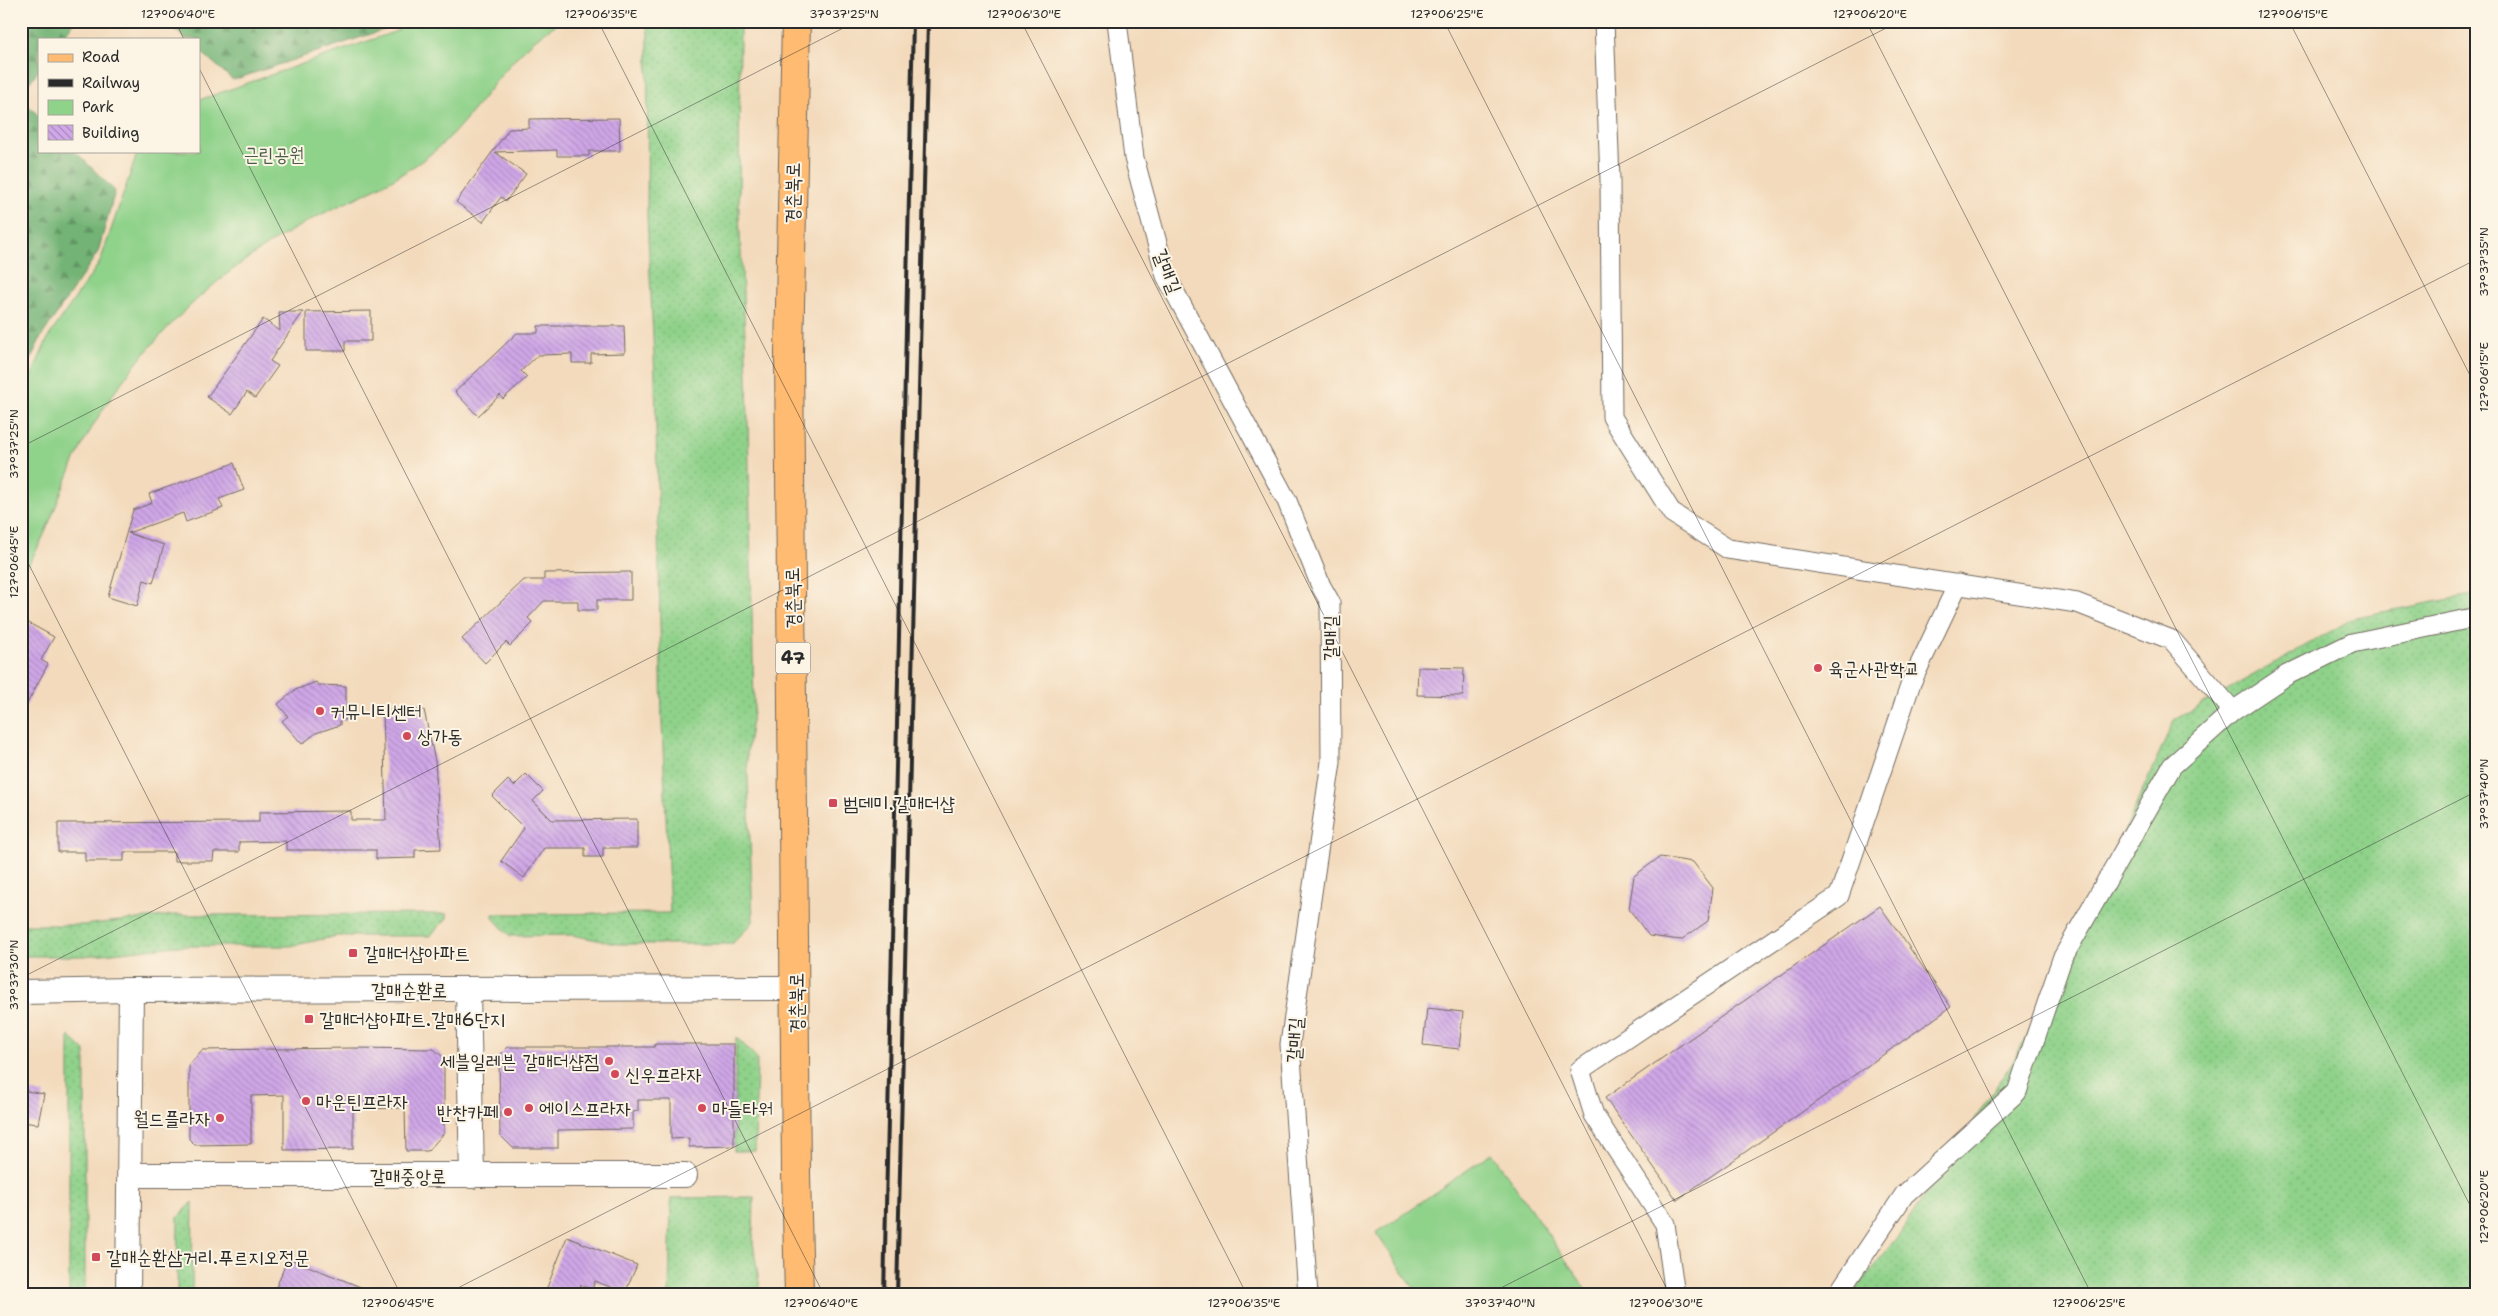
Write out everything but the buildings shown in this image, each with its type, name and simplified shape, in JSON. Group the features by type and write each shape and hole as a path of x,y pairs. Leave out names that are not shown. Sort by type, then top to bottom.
{"main road":[{"name":"경춘북로","path":"796,21 789,353 796,988 796,1174 799,1295"}],"street":[{"name":"갈매길","path":"1117,21 1134,158 1166,276 1287,501 1321,586 1330,602 1331,762 1290,1044 1308,1295"},
{"path":"1604,21 1610,180 1612,417 1672,513 1728,548 2077,603 2172,640 2234,711"},
{"path":"1674,1295 1665,1224 1594,1115 1580,1070 1838,896 1911,683 1958,584"},
{"path":"1837,1295 1904,1195 2017,1092 2062,960 2172,766 2234,711 2287,675 2352,643 2477,617"},
{"name":"갈매순환로","path":"21,992 796,988"},
{"path":"128,1295 131,990"},
{"path":"468,990 472,1176"},
{"name":"갈매중앙로","path":"130,1175 685,1175"}],"green space":[{"path":"21,21 75,21 63,38 38,38 38,71 21,93"},
{"path":"165,21 391,21 389,28 233,80 200,51 200,38 185,38"},
{"name":"근린공원","path":"402,21 563,21 543,33 525,48 465,120 432,153 391,180 305,223 260,250 204,293 166,330 131,370 100,413 75,460 51,519 30,563 21,576 21,399 49,336 100,262 138,152 200,152 200,100 397,31"},
{"path":"648,21 740,21 739,213 747,375 754,706 747,753 753,922 732,944 618,944 572,935 510,936 493,918 493,914 670,913 662,723 655,378 647,215"},
{"path":"21,99 38,115 38,152 76,152 115,191 98,252 41,337 21,380"},
{"path":"2477,594 2477,1295 1852,1295 1898,1236 2017,1055 2071,950 2174,720 2356,617"},
{"path":"447,914 447,918 430,936 337,936 291,946 177,946 84,956 21,956 24,925 83,925 175,915"},
{"path":"69,1036 85,1051 85,1295 69,1295"},
{"path":"736,1037 757,1058 755,1151 734,1151"},
{"path":"1492,1153 1590,1295 1419,1295 1376,1233"},
{"path":"754,1197 753,1242 761,1295 669,1295 671,1198"},
{"path":"193,1202 192,1295 177,1295 178,1217"}],"railway":[{"path":"884,1295 913,21"},
{"path":"897,1295 928,21"}],"place":[{"name":"육군사관학교","path":"1818,668"},
{"name":"커뮤니티센터","path":"320,711"},
{"name":"상가동","path":"407,736"},
{"name":"범데미.갈매더샵","path":"833,803"},
{"name":"갈매더샵아파트","path":"353,953"},
{"name":"갈매더샵아파트.갈매6단지","path":"309,1019"},
{"name":"세블일레븐 갈매더샵점","path":"609,1061"},
{"name":"신우프라자","path":"615,1074"},
{"name":"마운틴프라자","path":"306,1101"},
{"name":"에이스프라자","path":"529,1108"},
{"name":"마들타워","path":"702,1108"},
{"name":"반찬카페","path":"508,1112"},
{"name":"월드플라자","path":"220,1118"},
{"name":"갈매순환삼거리.푸르지오정문","path":"96,1257"}]}
